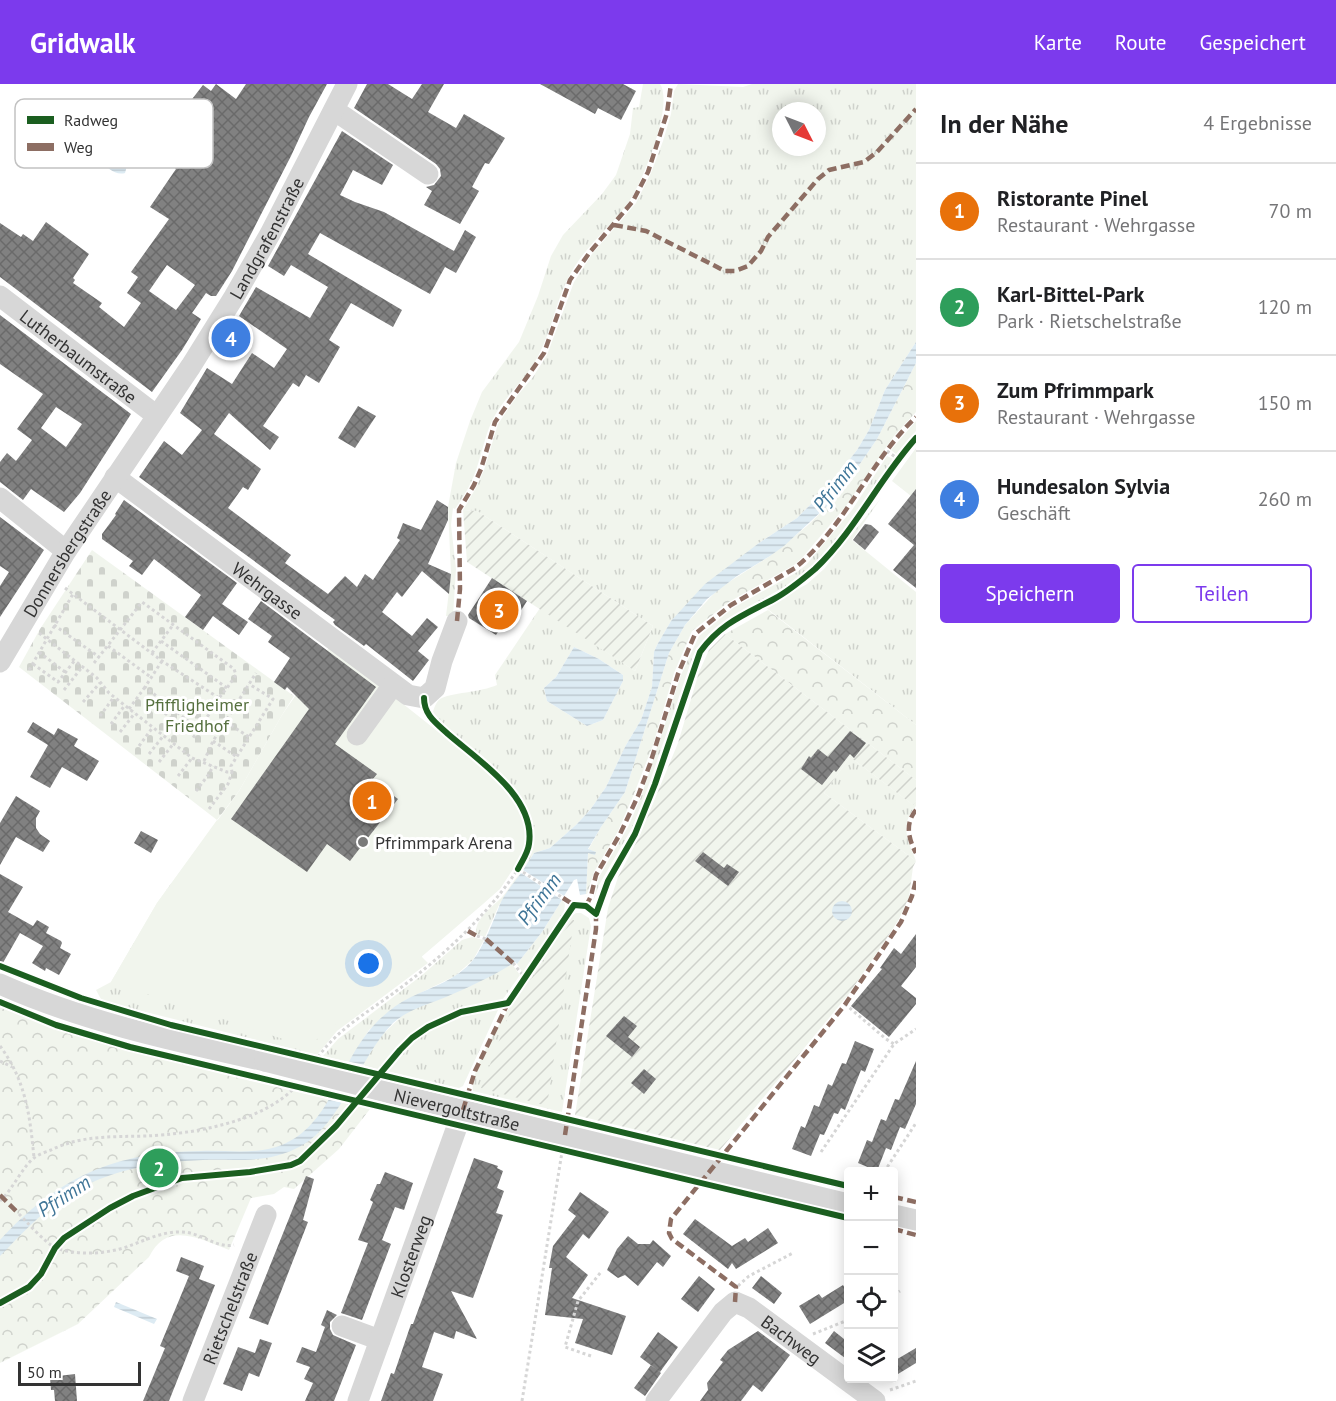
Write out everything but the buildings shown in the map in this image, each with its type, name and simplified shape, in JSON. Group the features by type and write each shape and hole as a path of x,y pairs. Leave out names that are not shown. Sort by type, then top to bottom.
{"street":[{"name":"Landgrafenstraße","path":"116,477 234,297 270,234 347,84"},
{"path":"334,110 428,174"},
{"name":"Lutherbaumstraße","path":"0,296 157,416"},
{"name":"Donnersbergstraße","path":"0,662 49,578 116,477"},
{"name":"Wehrgasse","path":"116,477 408,695 424,698 435,688 457,621"},
{"path":"0,498 66,551"},
{"path":"357,735 393,685"},
{"name":"Nievergoltstraße","path":"0,984 52,1005 153,1036 265,1061 844,1203"},
{"name":"Klosterweg","path":"358,1401 463,1110"},
{"name":"Rietschelstraße","path":"193,1401 266,1215"},
{"path":"898,1216 916,1220"},
{"path":"656,1401 736,1295"},
{"name":"Bachweg","path":"736,1295 745,1305 874,1398"},
{"path":"342,1326 380,1340"}],"path":[{"path":"887,451 898,459"},
{"path":"49,578 162,661 233,708"},
{"path":"29,670 73,594"},
{"path":"94,663 142,602 234,669 236,675 198,729 145,687"},
{"path":"22,623 47,638 83,666 114,698 192,758 231,772"},
{"path":"54,624 99,657"},
{"path":"152,653 173,625"},
{"path":"161,641 227,688"},
{"path":"108,646 152,678"},
{"path":"39,652 65,672"},
{"path":"33,663 58,682 75,660"},
{"path":"129,709 162,661"},
{"path":"64,690 83,666"},
{"path":"203,762 213,741 256,672"},
{"path":"83,702 100,683"},
{"path":"209,809 228,784 231,766 273,699 249,684"},
{"path":"100,716 114,698"},
{"path":"166,703 161,710 196,738"},
{"path":"111,724 125,705"},
{"path":"120,732 135,713"},
{"path":"225,722 249,737"},
{"path":"139,746 153,727"},
{"path":"149,754 164,735"},
{"path":"213,741 237,757"},
{"path":"159,762 174,743"},
{"path":"178,776 192,758"},
{"path":"196,791 213,766"},
{"path":"320,1056 347,1028 430,965 468,931 502,892 518,868 563,898"},
{"path":"477,936 486,939"},
{"path":"513,963 522,974"},
{"path":"520,985 531,968"},
{"path":"846,1004 894,1044"},
{"path":"821,1152 894,1044 916,1029"},
{"path":"0,1046 27,1100 34,1158"},
{"path":"0,1061 12,1067"},
{"path":"0,1201 11,1190 34,1158 60,1145 98,1136 175,1134 224,1125 246,1118 292,1091"},
{"path":"887,1167 916,1122"},
{"path":"522,1401 565,1135"},
{"path":"18,1214 35,1230 57,1245 80,1252 101,1253 169,1233 181,1232 193,1233 228,1246 256,1240"},
{"path":"51,1255 57,1245"},
{"path":"736,1295 749,1276 793,1253"},
{"path":"591,1356 565,1347 578,1301 601,1272"},
{"path":"801,1346 817,1331 844,1322"},
{"path":"874,1398 892,1388 916,1381"}],"green space":[{"path":"643,84 660,84 663,94 660,125 649,160 630,200 588,249 569,276 536,359 494,417 471,482 455,509 453,508 451,525 456,569 453,616 446,616 451,574 448,507 456,463 470,421 482,392 519,342 551,256 563,235 602,194 616,175 630,134 633,108 639,107"},
{"path":"678,84 743,87 752,84 916,84 916,342 885,390 869,430 857,450 828,487 797,518 759,543 671,621 654,652 652,687 641,720 606,787 577,824 550,848 534,853 523,870 532,844 533,833 528,810 511,786 435,716 433,712 436,703 444,697 497,685 495,675 540,608 635,671 653,626 477,511 463,510 484,470 498,424 547,355 574,282 592,254 636,203 651,173 671,114 674,91","holes":["574,647 599,659 623,675 623,681 603,720 587,726 547,701 544,688 556,677"]},
{"path":"916,363 916,412 894,436 846,506 794,565 729,602 692,631 674,673 653,745 634,794 618,831 594,872 586,894 588,853 596,852 588,850 625,792 669,653 685,625 718,589 770,556 807,526 838,496 877,439"},
{"path":"916,421 916,431 896,454 891,450"},
{"path":"916,448 916,500 892,481"},
{"path":"887,456 893,459 832,548 792,582 730,618 704,641 693,656 644,799 632,828 599,885 593,902 599,877 628,827 641,797 681,675 699,636 733,608 806,565 852,510"},
{"path":"881,498 852,540 916,592 916,725 765,607 807,584 824,569"},
{"path":"463,510 477,511 653,626 635,671 467,562"},
{"name":"Pfiffligheimer Friedhof","path":"92,550 294,696 239,791 217,820 19,667 40,629"},
{"path":"768,610 916,725 916,780 725,634"},
{"path":"725,634 916,780 916,801 913,805 850,757 824,793 916,861 909,897 885,941 848,995 720,1150 575,1115 608,908 618,877 639,837 678,743 699,672 709,650"},
{"name":"Pfrimmpark Arena","path":"330,646 470,757 513,797 525,824 525,851 500,889 398,977 307,1047 111,982 157,903 239,791 282,715"},
{"path":"850,757 912,804 916,801 916,806 906,826 916,861 824,793"},
{"path":"217,820 424,935 422,957 428,963 337,1031 317,1055 102,1001 96,990 111,982 157,903"},
{"path":"521,873 499,905 485,937 476,934 481,917 503,896"},
{"path":"562,900 565,904 564,912 523,973 517,964 542,932"},
{"path":"576,913 589,918 591,926 562,1112 473,1091 475,1076 496,1030 546,952 570,917"},
{"path":"574,920 547,1106 481,1088 512,1007"},
{"path":"472,937 484,940 473,960 455,976 404,1001 369,1030 349,1062 323,1056 338,1039 421,976 462,940"},
{"path":"512,964 520,975 503,999 496,1003 447,1014 411,1036 398,1048 381,1070 362,1065 381,1036 404,1014 470,986"},
{"path":"0,1007 45,1024 137,1052 370,1109 339,1149 294,1189 284,1187 274,1194 251,1198 229,1250 207,1241 185,1236 165,1239 78,1324 0,1363"},
{"path":"482,1010 498,1010 463,1086 459,1088 387,1071 407,1048 428,1031 440,1024"}],"water":[{"path":"109,168 126,168 125,173 122,174"},
{"name":"Pfrimm","path":"916,342 916,363 877,439 838,496 784,546 737,576 707,599 685,625 669,653 625,792 588,849 596,852 595,855 588,853 586,894 580,895 577,879 564,896 523,870 534,853 550,848 577,824 606,787 641,720 652,687 654,652 671,621 705,584 759,543 797,518 828,487 857,450 869,430 885,390"},
{"path":"574,647 599,659 623,675 623,681 603,720 587,726 547,701 544,688 556,677"},
{"name":"Pfrimm","path":"521,873 562,900 542,932 517,964 515,962 472,985 412,1011 393,1023 381,1037 339,1106 316,1136 301,1146 277,1156 167,1163 113,1174 80,1188 64,1198 30,1225 0,1256 0,1240 22,1218 66,1184 90,1172 141,1156 201,1151 263,1150 282,1145 298,1136 322,1110 358,1046 378,1021 405,1000 452,977 473,960 485,940 502,900"},
{"path":"842,901 849,904 852,911 849,918 842,921 835,918 832,911 835,904"},
{"path":"116,1302 157,1319 154,1324 114,1307"}],"pier":[{"path":"346,1061 365,1065 344,1103 325,1099"}],"marked path":[{"path":"457,621 460,589 459,510 481,469 495,422 544,353 570,280 590,252 633,201 648,172 667,113 671,84"},
{"path":"614,225 646,231 725,271 735,271 748,266 761,251 768,237 818,179 829,170 864,162 877,152 916,109"},
{"path":"586,906 596,875 620,834 638,796 678,674 695,634 731,605 795,568 813,551 843,514 884,454 916,417"},
{"path":"916,810 909,825 911,842 916,853"},
{"path":"735,1302 736,1287 672,1239 669,1233 671,1219 844,1006 901,922 916,880"},
{"path":"563,898 574,905 580,905"},
{"path":"565,1135 596,929 596,914"},
{"path":"468,931 477,936"},
{"path":"486,939 513,963"},
{"path":"463,1110 475,1071 508,1003"},
{"path":"0,1195 19,1214"},
{"path":"898,1198 916,1202"},
{"path":"898,1230 916,1235"}],"cycle path":[{"path":"0,1303 29,1287 41,1274 55,1248 64,1238 133,1196 182,1178 250,1172 291,1165 300,1161 336,1126 412,1038 428,1027 461,1012 508,1003 574,905 586,906 596,914 608,881 635,834 655,784 700,652 725,627 785,592 815,569 843,538 890,470 916,438"},
{"path":"424,698 426,709 432,718 503,781 524,811 529,827 529,844 518,869"},
{"path":"0,966 81,998 171,1025 844,1185"},
{"path":"0,1002 56,1025 130,1047 844,1217"}],"place":[{"name":"Hundesalon Sylvia","path":"231,338"},
{"name":"Zum Pfrimmpark","path":"499,610"},
{"name":"Ristorante Pinel","path":"372,801"},
{"name":"Pfrimmpark Arena","path":"363,842"},
{"name":"Karl-Bittel-Park","path":"159,1168"}]}
